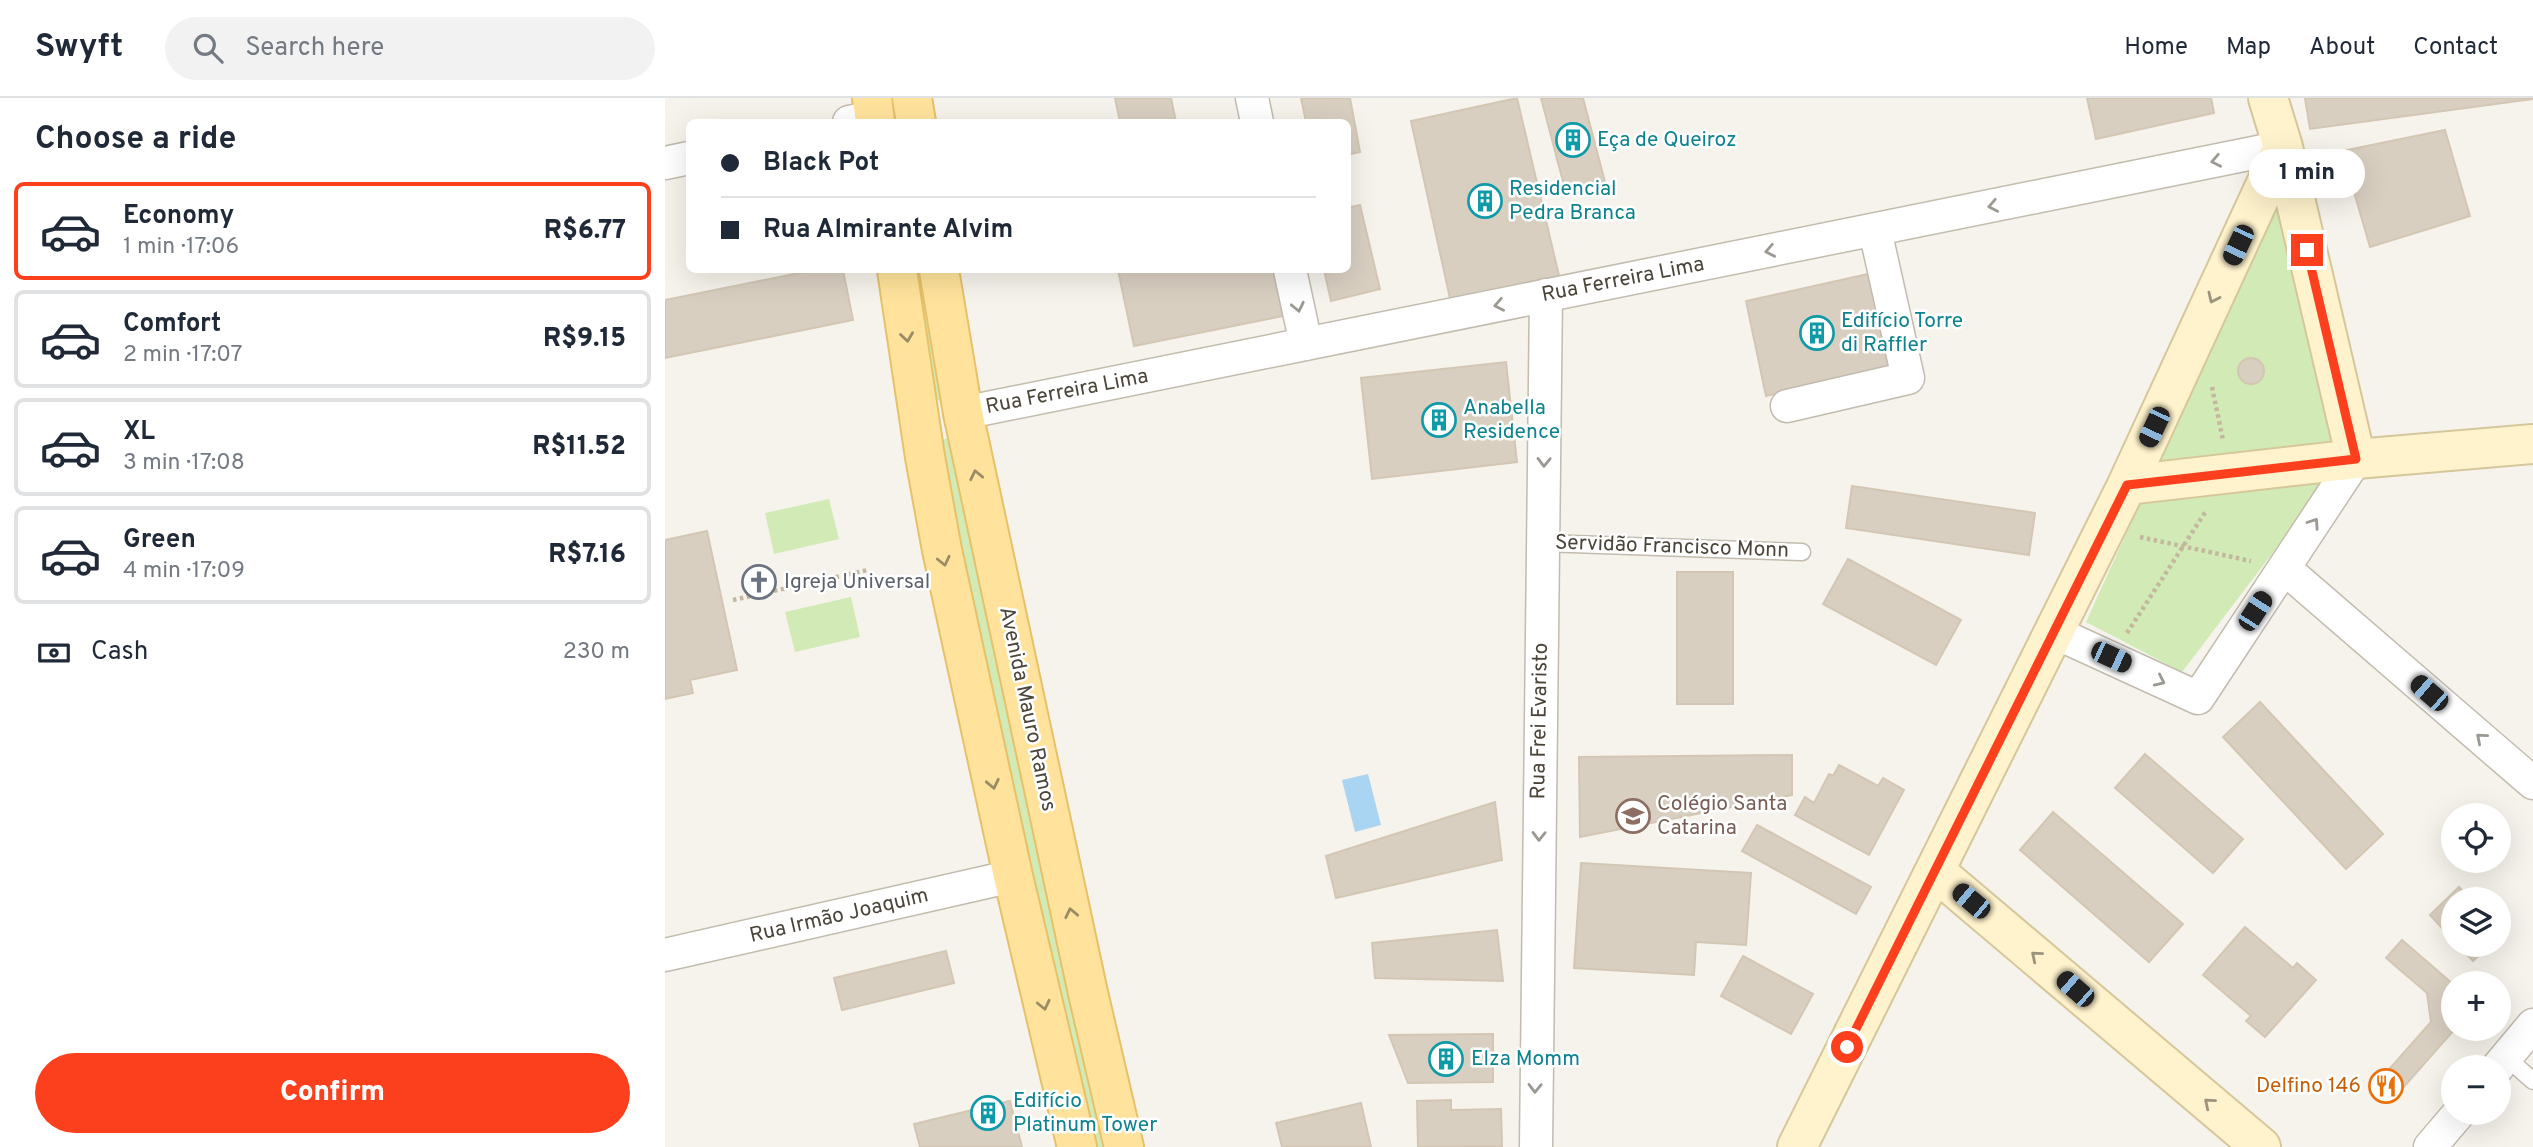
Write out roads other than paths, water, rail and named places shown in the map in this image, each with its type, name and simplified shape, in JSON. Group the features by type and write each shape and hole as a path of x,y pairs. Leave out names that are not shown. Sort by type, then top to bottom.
{"main road":[{"path":"912,98 916,119"},
{"path":"2268,98 2283,147 2356,459"},
{"path":"1797,1147 2127,485 2283,147"},
{"path":"897,273 919,422 942,550 1013,876 1077,1147"},
{"name":"Avenida Mauro Ramos","path":"940,273 963,413 1088,993 1125,1147"},
{"path":"919,422 963,413"},
{"path":"2154,427 2156,443 2165,458 2176,470 2191,478"},
{"path":"2127,485 2356,459 2533,444"},
{"path":"1935,872 2262,1147"}],"street":[{"path":"1252,98 1257,119"},
{"name":"Rua Ferreira Lima","path":"963,413 2283,147"},
{"path":"665,163 686,159"},
{"path":"1787,406 1908,378 1875,230"},
{"path":"1291,273 1306,344"},
{"name":"Rua Frei Evaristo","path":"1536,1147 1546,295"},
{"path":"2054,632 2198,698 2356,459"},
{"path":"2284,568 2533,783"},
{"name":"Rua Irmão Joaquim","path":"665,955 1013,876"},
{"path":"2508,1055 2533,1025"},
{"path":"2430,1147 2449,1125"}],"lane":[{"name":"Servidão Francisco Monn","path":"1543,543 1802,552"},
{"path":"2511,1068 2533,1081"}],"water":[{"path":"1368,774 1381,825 1355,832 1342,780"}],"place":[{"name":"Eça de Queiroz","path":"1573,140"},
{"name":"Residencial Pedra Branca","path":"1485,201"},
{"name":"Edifício Torre di Raffler","path":"1817,333"},
{"name":"Anabella Residence","path":"1439,420"},
{"name":"Igreja Universal","path":"759,582"},
{"name":"Colégio Santa Catarina","path":"1633,816"},
{"name":"Elza Momm","path":"1446,1059"},
{"name":"Delfino 146","path":"2386,1086"},
{"name":"Edifício Platinum Tower","path":"988,1113"}]}
